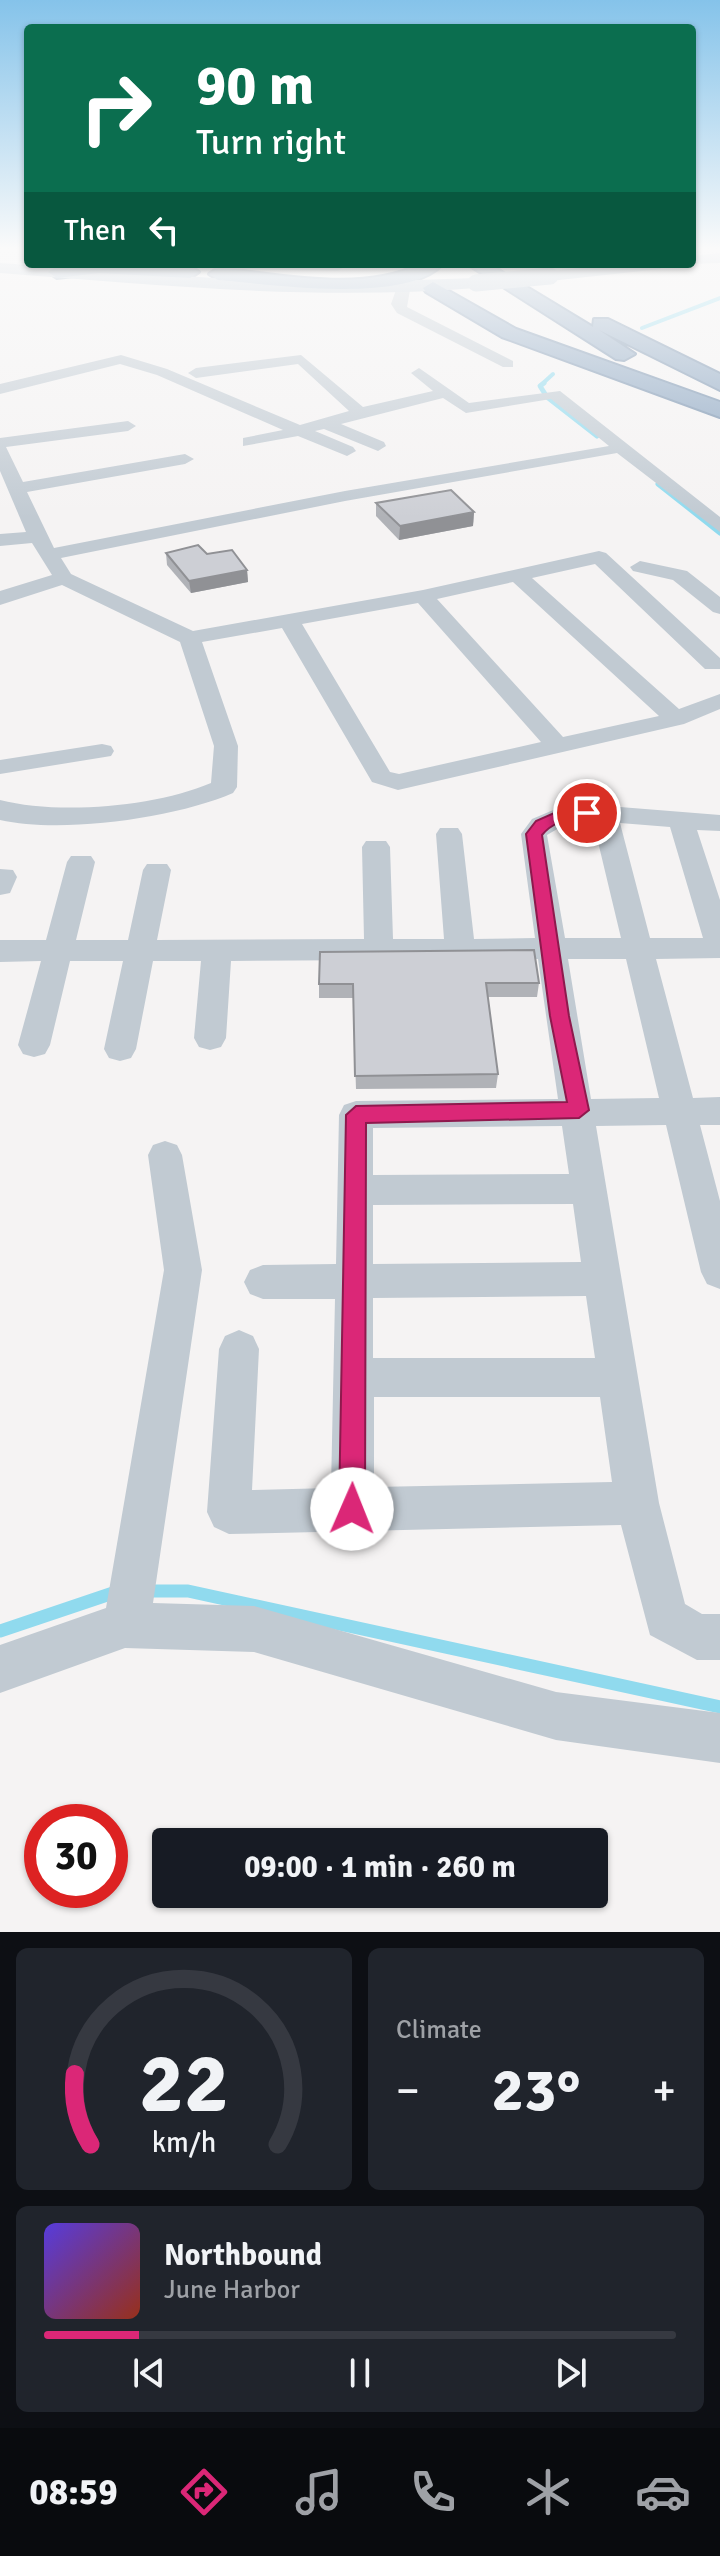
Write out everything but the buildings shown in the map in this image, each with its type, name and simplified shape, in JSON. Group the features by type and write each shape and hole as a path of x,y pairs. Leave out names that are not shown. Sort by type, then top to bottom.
{"highway":[{"path":"520,337 720,410"},
{"path":"594,337 720,401"},
{"path":"628,337 720,383"},
{"path":"634,341 720,372"}],"street":[{"path":"455,337 508,364"},
{"path":"0,389 121,359 162,372 347,451"},
{"path":"162,372 196,373 301,359 360,413"},
{"path":"196,373 378,446"},
{"path":"419,373 466,408 554,394 720,526"},
{"path":"249,442 304,432 360,413 445,393"},
{"path":"128,426 1,452 10,482 43,546 64,578 190,638 423,596 599,557 618,557 640,567 680,575 720,608"},
{"path":"0,540 43,546 610,451"},
{"path":"10,482 185,459"},
{"path":"599,557 716,655"},
{"path":"640,567 716,655"},
{"path":"517,575 676,719"},
{"path":"0,599 32,585 64,578"},
{"path":"423,596 558,746"},
{"path":"289,621 381,777 398,782 676,719 720,701"},
{"path":"0,808 5,813 37,816 138,808 210,795 224,787 226,746 190,638"},
{"path":"0,767 102,751"},
{"path":"720,823 570,811 541,825 534,834 559,1016 579,1110 637,1503 666,1619 697,1637 720,1637"},
{"path":"604,814 720,1272"},
{"path":"0,951 720,946 681,820"},
{"path":"449,834 460,949"},
{"path":"376,847 379,950"},
{"path":"34,1045 81,862"},
{"path":"120,1049 157,870"},
{"path":"210,1038 217,949"},
{"path":"352,1509 356,1115 579,1110 720,1111"},
{"path":"130,1605 183,1270 165,1155"},
{"path":"355,1190 590,1189"},
{"path":"263,1282 604,1279"},
{"path":"239,1349 229,1512 637,1503"},
{"path":"353,1378 618,1377"},
{"path":"0,1669 130,1605 254,1629 556,1716 720,1738"}],"waterway":[{"path":"541,385 553,374"},
{"path":"544,383 540,386 547,397 597,436"},
{"path":"658,484 720,533"},
{"path":"146,1591 188,1591 720,1707"},
{"path":"0,1631 116,1592"}],"route":[{"path":"352,1509 356,1115 579,1110 559,1016 534,834 541,825 570,811 587,813"}]}
